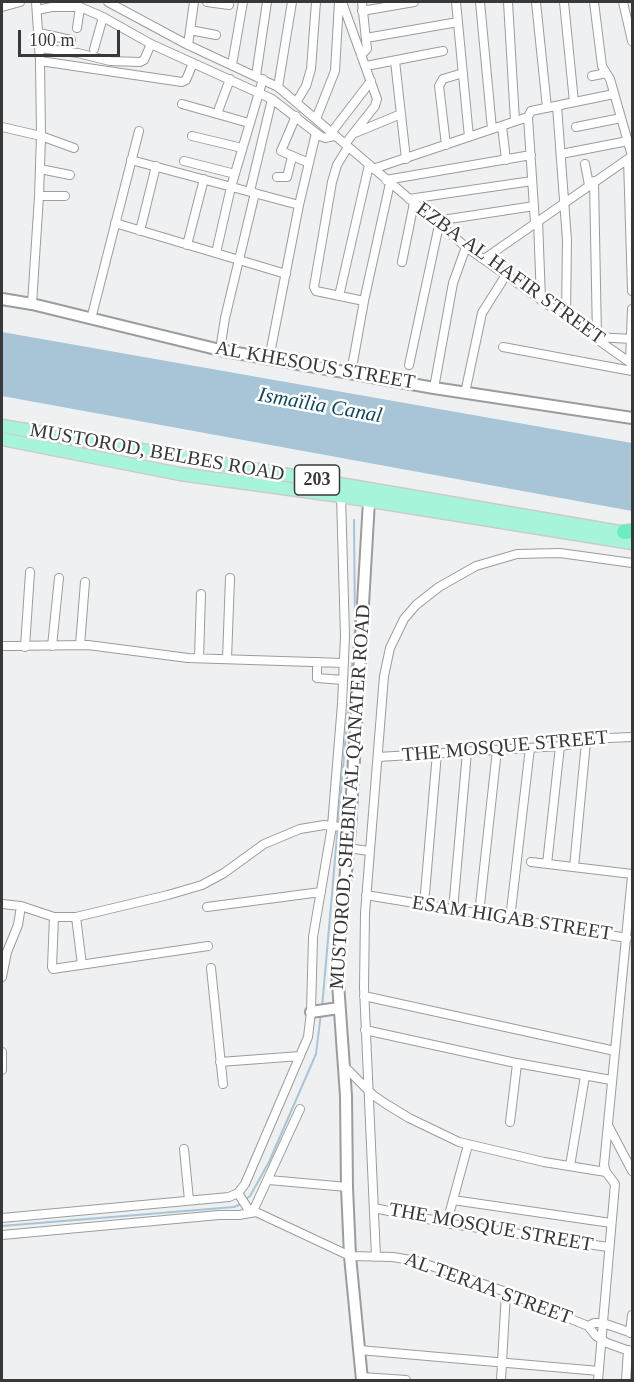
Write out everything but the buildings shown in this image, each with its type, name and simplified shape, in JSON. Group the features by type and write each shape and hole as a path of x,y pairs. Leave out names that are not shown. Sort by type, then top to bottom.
{"main road":[{"name":"AL KHESOUS STREET","path":"2,299 32,304 220,350 434,388 633,418"},
{"name":"MUSTOROD, BELBES ROAD","path":"2,426 630,535"},
{"name":"MUSTOROD, BELBES ROAD","path":"2,439 180,474 630,535"},
{"name":"MUSTOROD, SHEBIN AL QANATER ROAD","path":"362,1379 347,1187 343,1065 334,1009 351,828 369,501"},
{"path":"313,1012 334,1009"}],"street":[{"path":"2,7 20,2"},
{"name":"EZBA AL HAFIR STREET","path":"108,2 188,45 278,87 466,247 631,363"},
{"path":"188,45 194,2"},
{"path":"207,2 229,5"},
{"path":"232,65 243,2"},
{"path":"216,254 231,187 258,92 267,2"},
{"path":"278,87 292,2"},
{"path":"297,101 306,86 311,69 316,2"},
{"path":"340,2 366,66 376,96 376,103 354,133 337,165 314,285 316,291 364,302"},
{"path":"316,119 335,71 340,2"},
{"path":"361,55 367,49 363,2"},
{"path":"362,11 414,2"},
{"path":"456,2 469,137"},
{"path":"480,2 492,129"},
{"path":"508,2 515,121"},
{"path":"536,2 547,108"},
{"path":"564,2 574,102"},
{"path":"594,2 603,66 615,94 631,157 633,291"},
{"path":"623,2 633,41"},
{"path":"32,304 40,169 40,48 36,6 80,7 154,45 272,99 316,133 299,205 269,359"},
{"path":"77,28 80,7"},
{"path":"94,49 103,17"},
{"path":"366,38 458,22"},
{"path":"190,30 216,35"},
{"path":"40,48 78,53 110,61 140,62 165,32"},
{"path":"39,33 71,40"},
{"path":"366,66 443,51"},
{"path":"40,61 182,82 186,80 193,63"},
{"path":"395,61 406,159"},
{"path":"446,145 439,86 443,79 463,73"},
{"path":"592,76 608,75"},
{"path":"217,114 230,79"},
{"path":"333,134 371,81"},
{"path":"541,300 528,117 531,111 615,94"},
{"path":"220,350 272,99"},
{"path":"182,104 249,123"},
{"path":"556,106 567,240 566,317"},
{"path":"354,133 401,114"},
{"path":"296,116 281,152 309,163"},
{"path":"339,296 371,167 406,159 528,117"},
{"path":"576,127 621,118"},
{"path":"502,126 506,160"},
{"path":"2,127 40,136 74,148"},
{"path":"91,319 139,131"},
{"name":"EZBA AL HAFIR STREET","path":"316,133 325,138 333,134"},
{"path":"192,136 242,148"},
{"path":"561,154 628,141"},
{"path":"351,373 388,181 531,155"},
{"path":"277,177 287,177 292,157"},
{"path":"484,260 631,157"},
{"path":"131,160 299,205"},
{"path":"184,162 235,174"},
{"path":"585,164 592,183 595,337 632,339"},
{"path":"140,231 156,166"},
{"path":"40,169 70,175"},
{"path":"187,245 204,179"},
{"path":"402,262 412,201 532,181"},
{"path":"39,196 65,196"},
{"path":"409,364 438,223 534,206"},
{"path":"115,223 285,274"},
{"path":"434,388 453,282 466,247"},
{"path":"465,393 482,313 506,275"},
{"path":"631,363 633,309"},
{"path":"503,347 633,371"},
{"path":"239,1195 308,1037 313,1012 312,952 332,826 344,663 341,496"},
{"path":"373,1257 374,1208 364,996 366,895 384,676 390,648 404,619 416,605 439,587 476,566 517,554 560,553 633,563"},
{"path":"26,647 30,572"},
{"path":"52,646 59,578"},
{"path":"227,659 230,578"},
{"path":"80,645 85,582"},
{"path":"199,658 201,594"},
{"path":"2,646 80,645 199,658 344,663"},
{"path":"317,662 316,678 343,680"},
{"name":"THE MOSQUE STREET","path":"378,757 560,746 633,737"},
{"path":"574,867 586,742"},
{"path":"547,864 560,746"},
{"path":"510,919 530,748"},
{"path":"479,914 497,750"},
{"path":"453,909 467,752"},
{"path":"424,905 437,753"},
{"path":"2,904 21,906 54,917 76,917 202,885 224,873 252,851 280,836 308,827 351,828"},
{"path":"348,848 369,851"},
{"path":"531,862 633,875 627,938"},
{"path":"207,908 321,892"},
{"name":"ESAM HIGAB STREET","path":"366,895 627,938 629,948 611,1080 604,1165 615,1184 598,1380"},
{"path":"2,977 7,952 18,925 21,906"},
{"path":"54,917 51,967 54,969 208,946"},
{"path":"76,917 82,965"},
{"path":"211,968 223,1084"},
{"path":"364,996 615,1051"},
{"path":"365,1030 517,1064 611,1080"},
{"path":"2,1052 2,1070"},
{"path":"220,1062 300,1056"},
{"path":"510,1122 517,1064"},
{"path":"343,1065 368,1090 409,1118 468,1144 606,1172"},
{"path":"570,1166 585,1076"},
{"path":"2,1235 239,1215 251,1210 268,1180 300,1109"},
{"path":"608,1126 633,1171"},
{"path":"447,1222 468,1144"},
{"path":"184,1149 189,1200"},
{"path":"268,1180 347,1187"},
{"path":"2,1218 239,1195"},
{"path":"239,1195 251,1210 354,1256"},
{"path":"453,1200 611,1223"},
{"name":"THE MOSQUE STREET","path":"374,1208 447,1222 608,1247"},
{"name":"AL TERAA STREET","path":"354,1256 417,1261 506,1292 588,1326 601,1339 630,1351"},
{"path":"501,1380 506,1292"},
{"path":"603,1323 631,1333 633,1315"},
{"name":"AL TERAA STREET","path":"588,1326 603,1323"},
{"path":"359,1350 599,1371"},
{"path":"626,1380 630,1351"},
{"path":"362,1379 406,1380"}],"water":[{"name":"Ismaïlia Canal","path":"2,332 632,443 632,511 2,396"}],"waterway":[{"path":"322,1008 355,630 354,520"},
{"path":"245,1200 250,1196 269,1162 316,1054 321,1013"},
{"path":"2,1226 234,1207 241,1204"}]}
